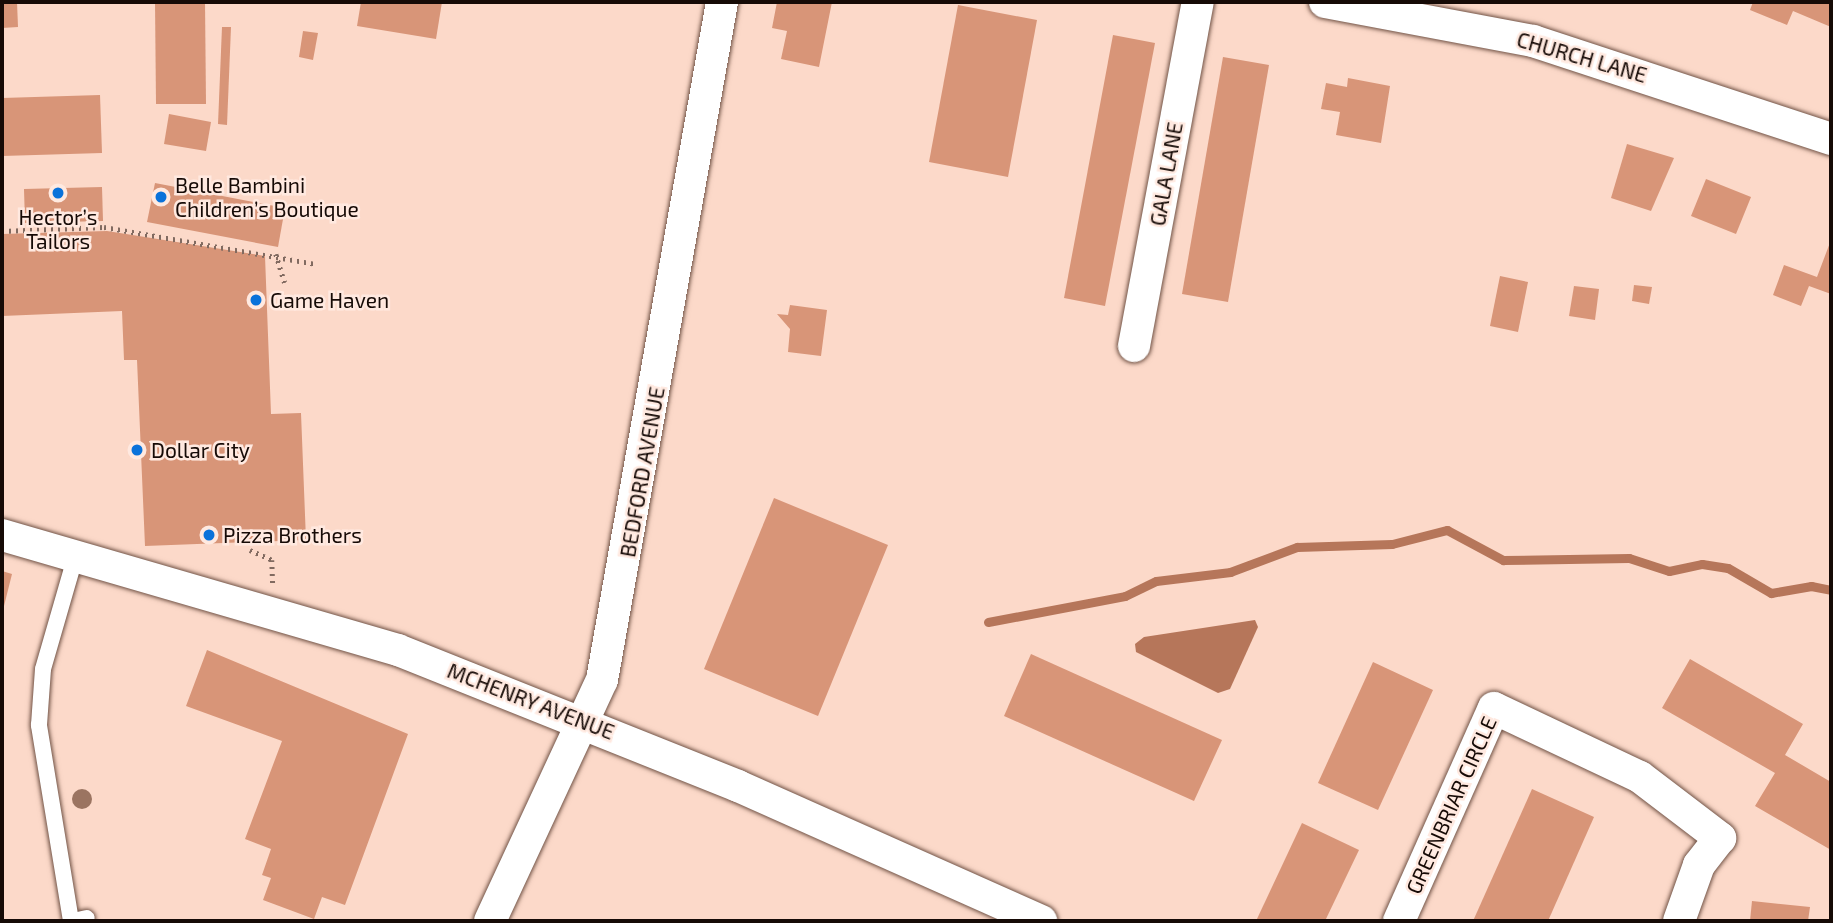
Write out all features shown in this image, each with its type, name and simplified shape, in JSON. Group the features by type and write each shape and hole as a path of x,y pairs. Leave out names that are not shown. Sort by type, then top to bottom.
{"street":[{"name":"BEDFORD AVENUE","path":"490,921 587,722 618,606 722,2"},
{"name":"GALA LANE","path":"1134,346 1198,2"},
{"name":"CHURCH LANE","path":"1325,2 1449,13 1627,67 1831,139"},
{"name":"MCHENRY AVENUE","path":"2,536 342,630 587,722 1041,921"},
{"name":"GREENBRIAR CIRCLE","path":"1399,921 1494,708 1640,777 1720,838 1699,865 1679,921"}],"lane":[{"path":"75,558 43,669 39,725 77,920"}],"path":[{"path":"2,231 104,227 276,254 317,264"},
{"path":"276,254 285,283"},
{"path":"250,550 272,560 273,586"}],"shaded area":[{"path":"1255,620 1258,627 1230,689 1218,693 1136,652 1135,644 1144,637"}],"building":[{"path":"2,2 17,2 18,27 2,28"},
{"path":"155,2 205,2 206,104 156,104"},
{"path":"361,2 442,2 436,39 357,26"},
{"path":"777,2 832,2 819,67 781,59 787,31 772,28"},
{"path":"1753,2 1831,2 1831,27 1793,11 1787,25 1750,10"},
{"path":"958,5 1037,20 1008,177 929,162"},
{"path":"222,27 231,27 227,125 218,124"},
{"path":"303,31 318,33 313,60 299,57"},
{"path":"1113,35 1155,43 1105,306 1064,298"},
{"path":"1223,57 1269,65 1228,302 1182,294"},
{"path":"1348,78 1390,86 1381,143 1336,135 1340,112 1321,109 1326,83 1347,87"},
{"path":"100,95 102,153 2,156 2,98"},
{"path":"169,114 211,122 206,151 164,144"},
{"path":"1627,144 1674,158 1651,211 1611,198"},
{"path":"1706,179 1751,197 1736,234 1691,216"},
{"path":"155,183 285,208 278,247 147,222"},
{"path":"102,187 103,221 25,223 24,189"},
{"path":"107,231 265,256 271,414 301,413 306,540 145,546 137,360 124,360 122,311 2,316 2,234"},
{"path":"1831,240 1831,294 1809,286 1801,306 1773,295 1784,265 1817,277"},
{"path":"1500,276 1528,282 1518,332 1490,326"},
{"path":"1634,285 1652,287 1649,304 1632,301"},
{"path":"1574,286 1599,289 1595,320 1569,316"},
{"path":"790,305 827,310 821,356 788,352 790,329 777,314 788,315"},
{"path":"774,498 888,545 818,716 704,669"},
{"path":"2,571 12,574 3,610 2,610"},
{"path":"207,650 408,734 345,905 322,897 314,919 263,900 271,878 262,875 271,849 245,839 282,741 186,706"},
{"path":"1031,654 1222,740 1194,801 1004,716"},
{"path":"1690,659 1803,724 1785,755 1831,782 1831,850 1755,806 1775,773 1662,708"},
{"path":"1373,662 1433,690 1378,810 1318,783"},
{"path":"1532,789 1594,817 1548,921 1473,921"},
{"path":"1302,823 1359,850 1325,921 1256,921"},
{"path":"1752,901 1810,907 1808,921 1750,921"}],"waterway":[{"path":"988,622 1125,596 1156,581 1230,572 1297,547 1392,544 1447,530 1503,560 1629,558 1669,571 1702,564 1728,568 1771,593 1811,586 1831,590"}],"place":[{"name":"Hector’s Tailors","path":"58,193"},
{"name":"Belle Bambini Children’s Boutique","path":"161,197"},
{"name":"Game Haven","path":"256,300"},
{"name":"Dollar City","path":"137,450"},
{"name":"Pizza Brothers","path":"209,535"}]}
